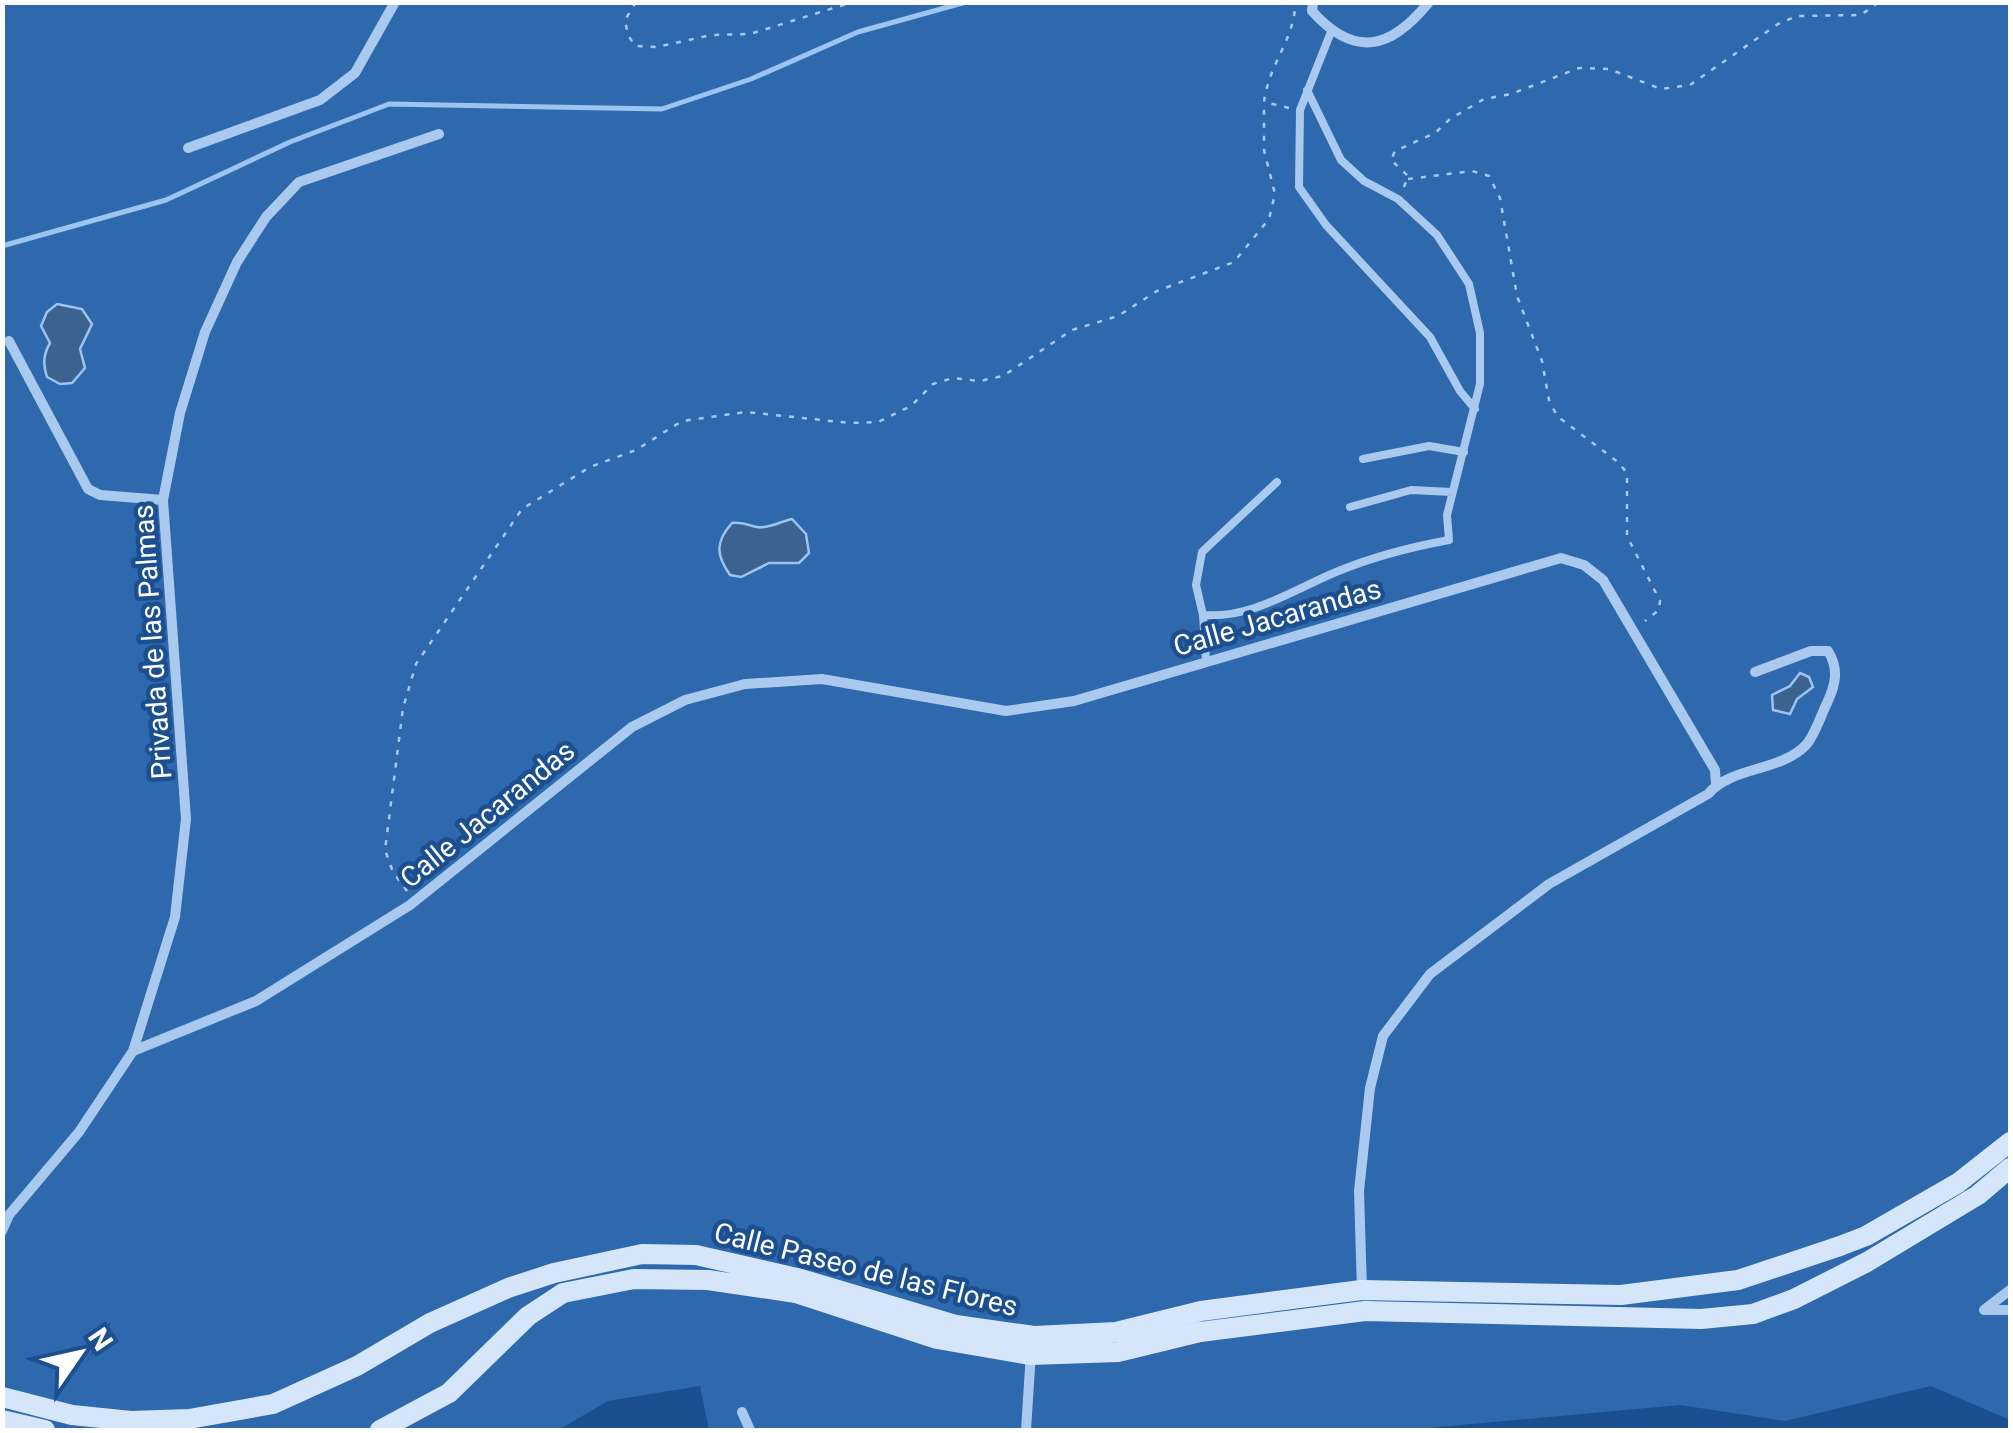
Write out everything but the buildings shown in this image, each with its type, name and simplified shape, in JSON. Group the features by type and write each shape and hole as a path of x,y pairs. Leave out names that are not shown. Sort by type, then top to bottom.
{"street":[{"path":"188,148 320,100 355,73 396,2"},
{"path":"1313,6 1331,32 1348,40 1381,43 1412,23 1429,2"},
{"name":"Privada de las Palmas","path":"2,1232 9,1215 79,1132 133,1051 176,917 186,819 163,500 180,413 205,332 237,262 266,217 299,182 439,134"},
{"path":"9,342 88,488 100,494 163,500"},
{"name":"Calle Jacarandas","path":"133,1051 256,1001 415,901 632,727 684,700 745,684 822,679 1006,710 1074,701 1562,558 1584,565 1604,580 1714,770 1716,784"},
{"path":"1365,1311 1359,1191 1370,1088 1383,1036 1430,974 1550,884 1708,794 1716,784 1784,760 1808,744 1834,688 1836,664 1828,651 1810,651 1755,672"},
{"name":"Calle Paseo de las Flores","path":"2,1397 72,1414 131,1421 188,1419 273,1404 357,1366 430,1322 508,1288 554,1273 642,1254 696,1255 800,1280 1032,1346 1116,1332 1201,1311 1362,1290 1621,1295 1738,1280 1866,1236 1958,1183 2010,1142"},
{"name":"Calle Paseo de las Flores","path":"380,1430 449,1393 528,1316 563,1293 634,1279 708,1280 796,1294 937,1339 1118,1352 1200,1332 1365,1311 1701,1319 1753,1314 1794,1299 1867,1262 1978,1195 2010,1168"},
{"path":"2010,1290 1984,1310 2010,1310"},
{"path":"1026,1430 1032,1346"},
{"path":"742,1412 750,1430"},
{"path":"2,1420 45,1430"}],"lane":[{"path":"1331,32 1300,110 1299,187 1326,225 1430,337 1474,408"},
{"path":"1203,615 1218,616 1282,600 1366,560 1449,540 1447,516 1480,384 1480,332 1468,284 1437,234 1398,198 1364,181 1341,160 1308,90"},
{"path":"1363,459 1429,446 1464,452"},
{"path":"1206,661 1203,615 1196,585 1202,552 1277,482"},
{"path":"1350,507 1411,490 1452,492"}],"path":[{"path":"636,2 625,20 628,35 635,46 657,47 712,35 750,34 853,2"},
{"path":"415,901 392,872 385,850 403,708 416,664 522,509 590,467 636,450 682,421 746,412 850,423 878,422 911,406 933,384 954,378 980,381 1003,376 1072,330 1118,316 1157,291 1234,262 1270,219 1274,194 1264,150 1264,102 1272,67 1296,22 1296,2"},
{"path":"1408,179 1391,160 1395,150 1435,134 1450,118 1484,99 1511,94 1579,68 1609,70 1661,89 1690,85 1778,24 1797,16 1861,15 1879,2"},
{"path":"1264,102 1300,110"},
{"path":"1408,179 1472,171 1489,176 1500,198 1518,296 1542,361 1548,400 1557,416 1618,462 1626,473 1627,536 1660,600 1655,616 1632,628"},
{"path":"1398,198 1408,179"}],"shaded area":[{"path":"3,3 2010,3 2010,1420 1931,1386 1785,1421 1680,1405 1406,1430 709,1430 700,1386 608,1401 558,1430 3,1430"},
{"path":"57,304 82,309 92,324 80,349 85,368 72,383 60,384 47,377 45,368 50,343 41,326 47,312"},
{"path":"792,519 806,534 809,553 799,563 769,563 741,577 730,575 719,549 732,523 761,527"},
{"path":"1800,673 1809,677 1813,687 1797,699 1790,714 1773,710 1772,695 1790,686"}],"waterway":[{"path":"2,246 166,200 290,142 389,104 662,109 751,79 858,32 966,2"}]}
